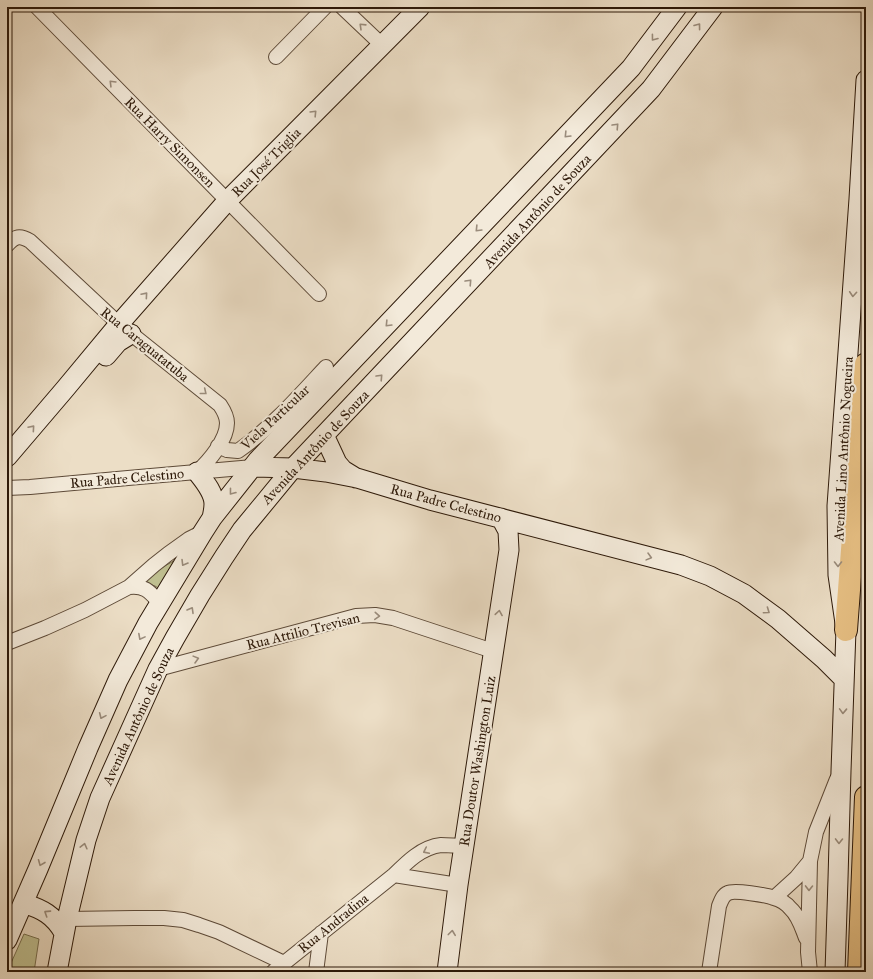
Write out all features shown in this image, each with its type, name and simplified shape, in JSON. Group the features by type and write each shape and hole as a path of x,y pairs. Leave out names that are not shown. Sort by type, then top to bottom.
{"highway":[{"path":"846,630 866,364"},
{"path":"860,972 866,797"}],"main road":[{"name":"Rua José Triglia","path":"7,457 66,389 125,329 228,200 420,7"},
{"path":"7,940 118,680 160,603 207,525 252,466 631,68 677,7"},
{"name":"Avenida Antônio de Souza","path":"57,972 65,926 86,840 100,798 158,668 196,601 246,524 293,468 651,89 712,7"},
{"name":"Avenida Lino Antônio Nogueira","path":"835,972 846,630 838,574 837,506 866,80"},
{"path":"324,436 337,463 343,470 357,478"},
{"name":"Rua Padre Celestino","path":"252,466 293,468 357,478 430,500 681,565 710,576 744,594 778,619 824,659 844,679"},
{"path":"197,472 207,485 212,495 214,504 207,525"},
{"name":"Rua Doutor Washington Luiz","path":"447,972 458,886 509,550 508,531 501,518"},
{"path":"509,550 534,526"},
{"path":"23,903 38,908 51,916 60,926 65,926"}],"street":[{"name":"Rua Harry Simonsen","path":"37,7 319,294"},
{"path":"276,57 325,7"},
{"path":"342,7 382,45"},
{"name":"Rua Caraguatatuba","path":"9,242 18,237 30,241 125,329 220,406 227,418 224,435 211,458 197,472"},
{"name":"Viela Particular","path":"218,446 227,450 238,451 248,444 288,408 326,367"},
{"name":"Rua Padre Celestino","path":"7,488 252,466"},
{"path":"7,643 85,610 129,587 154,565 207,525"},
{"path":"129,587 137,586 147,590 160,603"},
{"name":"Rua Attilio Trevisan","path":"158,668 356,616 374,615 393,618 493,651"},
{"name":"Avenida Lino Antônio Nogueira","path":"810,972 808,944 810,860 816,832 841,771"},
{"name":"Rua Andradina","path":"272,972 422,852 442,845 464,846"},
{"path":"774,898 796,878 810,860"},
{"path":"394,875 458,886"},
{"path":"709,972 719,906 723,897 728,893 737,892 774,898 784,902 797,915 808,944"},
{"path":"65,926 134,918 164,918 183,920 219,932 284,963"},
{"path":"316,972 321,933"}],"green space":[{"path":"177,559 163,591 155,586 139,581"},
{"path":"24,934 39,939 34,972 7,972"}]}
